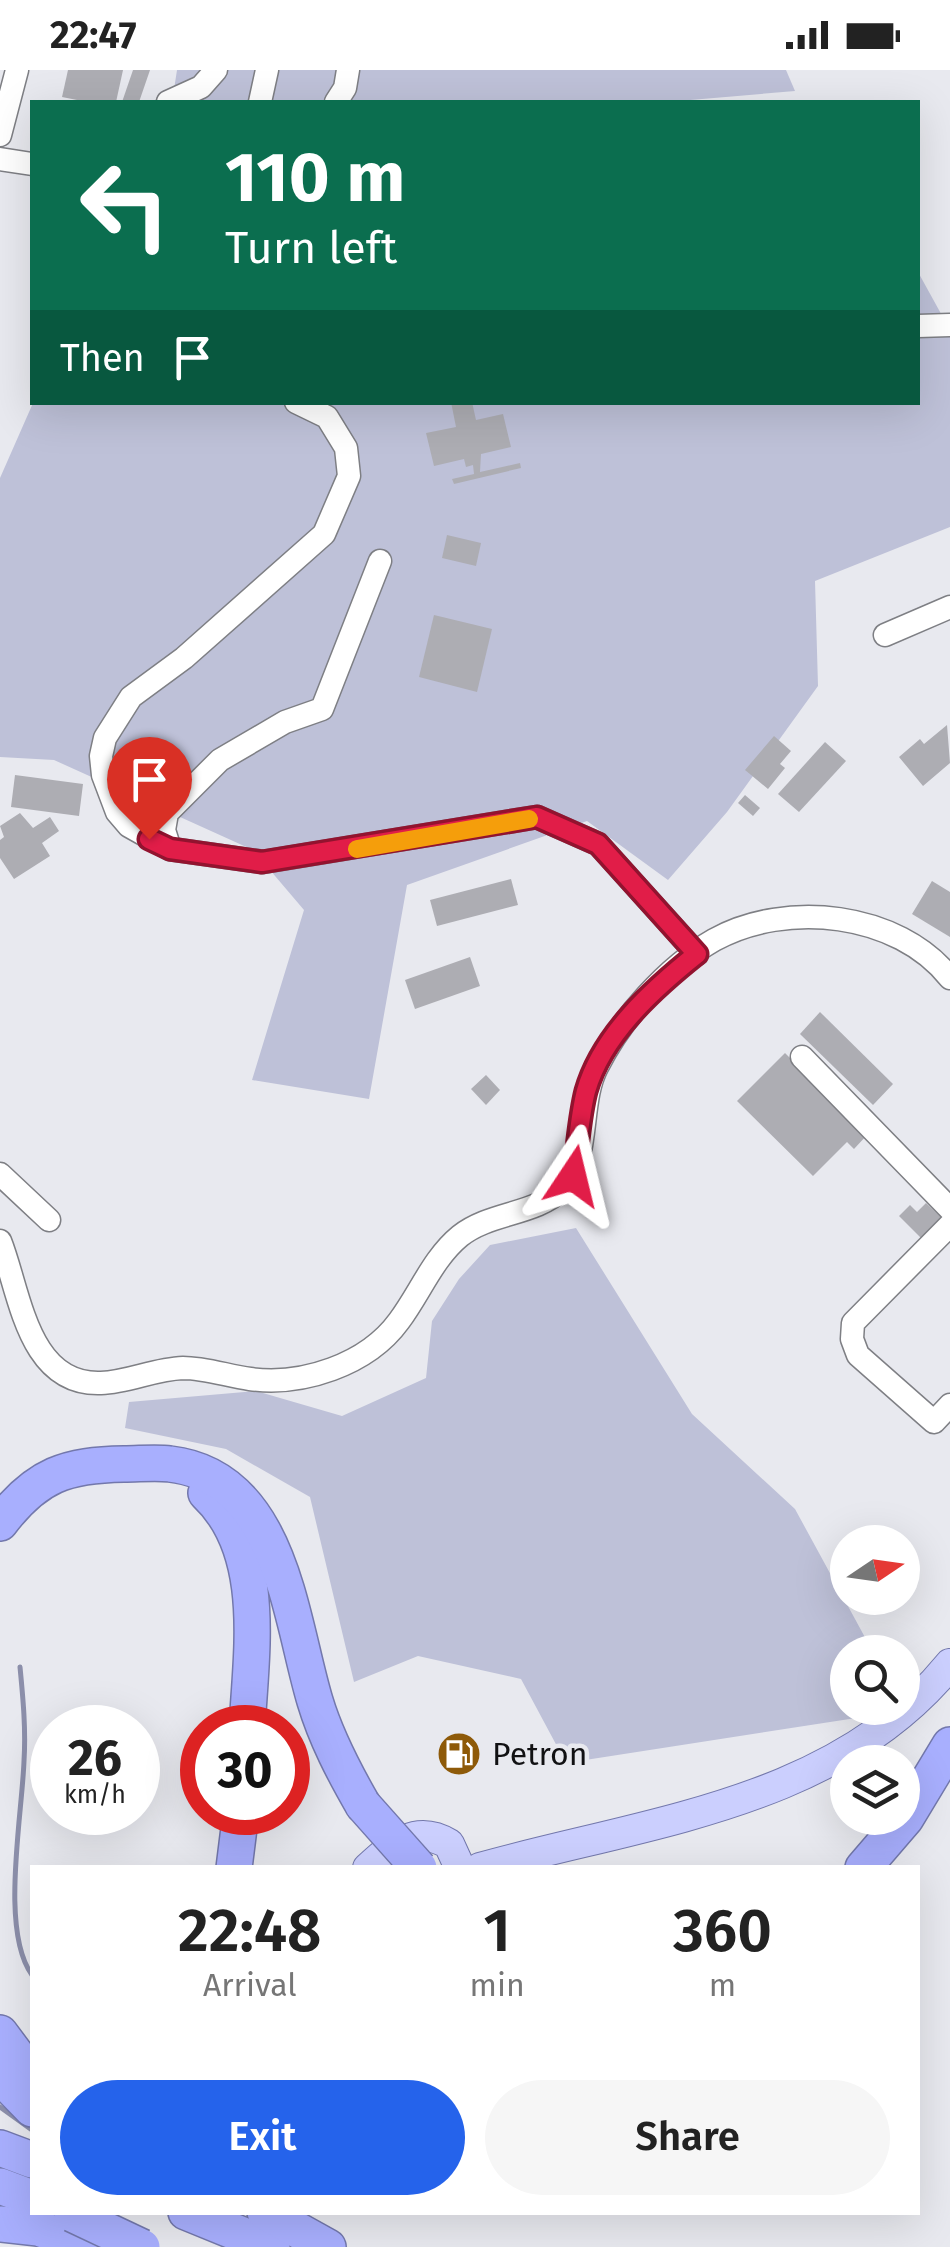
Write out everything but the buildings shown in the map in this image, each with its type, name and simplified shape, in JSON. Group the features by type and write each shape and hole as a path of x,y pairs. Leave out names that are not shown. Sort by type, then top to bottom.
{"highway":[{"path":"0,1522 51,1476 80,1464 171,1464 222,1485 244,1502 277,1558 317,1707 338,1760 363,1806 416,1865"},
{"path":"171,1464 210,1496 229,1519 245,1562 252,1628 248,1705"},
{"path":"866,1865 906,1818 950,1745"},
{"path":"234,1865 238,1835"},
{"path":"0,2033 30,2073"},
{"path":"0,2076 30,2107"},
{"path":"0,2148 30,2159"},
{"path":"0,2186 30,2197"},
{"path":"195,2215 272,2247"},
{"path":"270,2215 328,2247"},
{"path":"0,2224 82,2233 142,2247"}],"main road":[{"path":"492,1865 674,1821 799,1776 841,1756 891,1720 950,1664"},
{"path":"372,1865 402,1840 424,1835 448,1844 458,1865"},
{"path":"82,2233 106,2215"}],"street":[{"path":"0,134 16,70"},
{"path":"172,100 201,87 216,70"},
{"path":"260,100 267,70"},
{"path":"337,100 346,88 348,70"},
{"path":"0,160 30,164"},
{"path":"920,326 950,325"},
{"path":"302,405 328,417 346,448 348,476 324,534 184,658 131,696 106,738 101,756 103,775 117,812 129,826 170,849 262,862 537,817 598,844 697,954"},
{"path":"170,849 164,830 167,812 220,760 286,722 322,709 380,561"},
{"path":"885,635 950,606"},
{"path":"0,1241 28,1330 43,1354 68,1376 102,1384 158,1370 193,1368 254,1379 297,1380 326,1372 376,1345 396,1326 425,1277 458,1237 486,1219 536,1204 560,1192 573,1176 586,1092 616,1034 660,984 715,940 793,918 831,917 868,924 920,948 950,978"},
{"path":"802,1057 950,1209"},
{"path":"0,1174 49,1220"},
{"path":"950,1224 853,1323 852,1339 858,1355 934,1422 950,1404"}],"shaded area":[{"path":"177,70 786,70 795,91 690,100 172,100"},
{"path":"920,276 950,330 950,527 815,581 818,686 727,812 668,880 587,821 407,885 369,1099 252,1080 304,910 253,850 54,760 0,757 0,478 32,405 920,405"},
{"path":"576,1228 692,1414 795,1509 830,1573 830,1615 853,1615 864,1635 830,1635 830,1722 566,1763 521,1679 418,1656 354,1682 310,1497 226,1449 125,1428 129,1402 256,1391 342,1416 426,1378 432,1321 459,1279 490,1245"}],"waterway":[{"path":"20,1667 25,1749 15,1903 22,1955 30,1971"},
{"path":"0,2107 30,2129"}],"slow traffic":[{"path":"357,849 529,819"}],"place":[{"name":"Petron","path":"459,1754"}],"route":[{"path":"149,839 170,849 262,862 537,817 598,844 697,954 660,984 616,1034 596,1068 586,1092 573,1176"}]}
